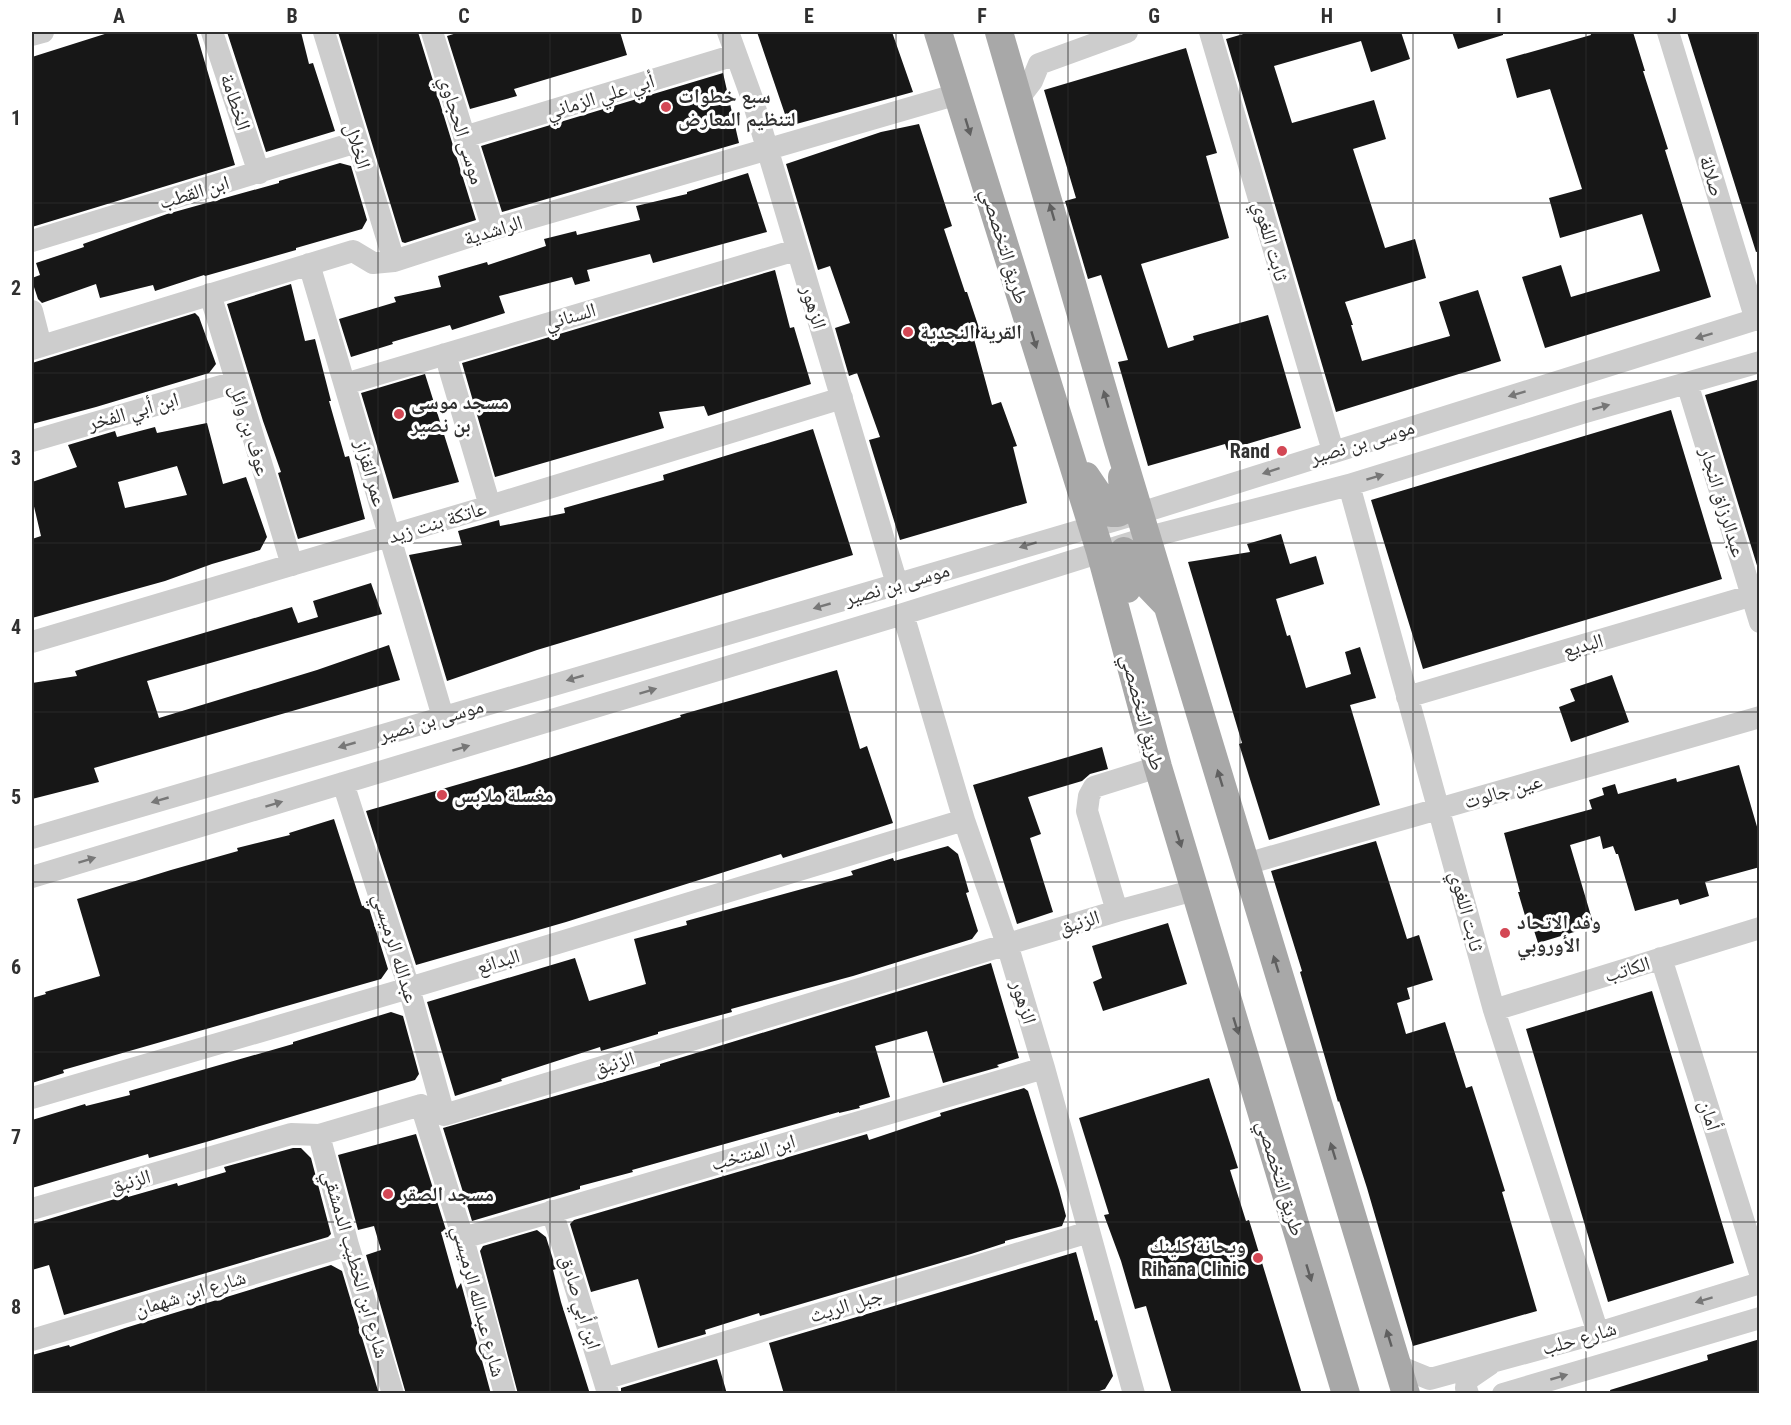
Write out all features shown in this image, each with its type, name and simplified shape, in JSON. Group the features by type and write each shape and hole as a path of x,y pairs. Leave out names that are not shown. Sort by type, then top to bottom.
{"main road":[{"name":"طريق التخصصي","path":"938,32 1097,538 1158,767 1346,1394"},
{"path":"999,32 1119,442 1406,1394"},
{"path":"1071,458 1111,513 1118,513 1124,510 1119,442"},
{"path":"1122,632 1127,589 1119,560 1121,552 1129,554 1141,578 1170,610"}],"street":[{"path":"32,35 43,32"},
{"name":"الخطامة","path":"212,32 259,173"},
{"name":"الخلال","path":"324,32 394,261"},
{"name":"موسى الحجاوي","path":"432,32 493,229"},
{"name":"الزهور","path":"728,32 735,55 741,65 897,584"},
{"path":"1019,98 1032,81 1039,64 1127,32"},
{"name":"ثابت اللغوي","path":"1210,32 1333,451"},
{"name":"صلالة","path":"1668,32 1758,319"},
{"name":"أبي علي الزماني","path":"464,137 735,55"},
{"name":"الراشدية","path":"36,347 353,251 373,263 394,261 493,229 958,94"},
{"name":"ابن القطب","path":"32,241 357,142"},
{"name":"السناني","path":"345,384 796,250"},
{"name":"عمر القزاز","path":"309,264 443,717"},
{"name":"عوف بن وائل","path":"210,294 292,565"},
{"path":"32,311 36,347"},
{"name":"موسى بن نصير","path":"1144,525 1176,501 1758,319"},
{"path":"445,354 490,506"},
{"path":"1623,361 1634,398"},
{"path":"1176,501 1158,511 1158,520 1163,527 1168,529 1349,485 1582,412 1760,362"},
{"name":"ابن أبي الفخر","path":"32,441 235,382"},
{"name":"عبدالرزاق النجار","path":"1687,383 1756,594 1760,622"},
{"name":"عاتكة بنت زيد","path":"32,642 490,506 842,398"},
{"name":"ثابت اللغوي","path":"1349,485 1494,1011 1598,1333"},
{"path":"1062,564 1097,538 1144,525 1190,525"},
{"path":"32,877 903,614 1062,564 1081,553 1081,547 1074,538 1056,537"},
{"name":"موسى بن نصير","path":"32,838 1056,537 1097,538"},
{"name":"البديع","path":"1407,697 1756,594"},
{"name":"الزهور","path":"903,614 963,820 1007,944 1044,1068 1132,1393"},
{"name":"عين جالوت","path":"1246,864 1760,717"},
{"path":"1117,910 1087,811 1089,796 1094,787 1158,767"},
{"name":"عبدالله الرميسي","path":"343,783 409,988 444,1115"},
{"name":"البدائع","path":"32,1098 409,988 963,820"},
{"name":"الزنبق","path":"444,1115 1117,910 1195,890"},
{"name":"الكاتب","path":"1494,1011 1760,928"},
{"name":"أمان","path":"1660,958 1760,1273"},
{"name":"ابن المنتخب","path":"463,1238 1044,1068"},
{"path":"422,1105 444,1115"},
{"name":"الزنبق","path":"32,1209 291,1134 319,1135 422,1105"},
{"name":"شارع عبدالله الرميسي","path":"422,1105 463,1238 505,1394"},
{"name":"شارع ابن الخطيب الدمشقي","path":"319,1135 348,1245 393,1394"},
{"name":"ابن أبي صادق","path":"552,1211 606,1386"},
{"name":"جبل الريث","path":"606,1386 1089,1232"},
{"name":"شارع ابن شهمان","path":"32,1340 348,1245"},
{"name":"شارع حلب","path":"1398,1366 1430,1379 1598,1333 1760,1283"},
{"name":"شارع حلب","path":"1503,1393 1760,1318"},
{"path":"1468,1394 1467,1380 1498,1360"}],"building":[{"path":"111,32 196,32 235,165 32,227 32,57"},
{"path":"227,32 301,32 309,64 313,63 335,131 266,152"},
{"path":"338,32 418,32 476,220 405,243 402,242"},
{"path":"460,32 620,32 627,55 514,89 517,96 470,109 447,36"},
{"path":"757,32 892,32 913,92 789,126"},
{"path":"1250,32 1401,32 1410,59 1371,72 1361,41 1274,66 1292,123 1374,100 1386,139 1353,149 1385,248 1415,239 1426,278 1345,302 1353,325 1351,325 1362,361 1450,336 1439,302 1478,290 1501,361 1336,412 1226,39"},
{"path":"1452,32 1503,32 1503,35 1458,49"},
{"path":"1590,32 1633,32 1668,149 1665,150 1711,297 1545,348 1522,277 1561,265 1571,297 1660,271 1642,214 1560,238 1549,198 1582,189 1550,89 1517,98 1506,59 1591,35"},
{"path":"1687,32 1760,32 1760,251 1756,252"},
{"path":"1186,48 1217,153 1206,156 1229,238 1141,264 1168,348 1194,340 1193,336 1268,315 1301,428 1227,450 1225,444 1148,466 1118,362 1128,360 1101,275 1088,279 1065,201 1076,198 1044,90"},
{"name":"سبع خطوات لتنظيم المعارض","path":"723,73 739,143 502,212 481,146"},
{"path":"919,124 952,226 944,229 982,337 974,339 992,405 1001,402 1017,446 1013,447 1027,503 900,540 869,440 880,437 857,373 849,376 835,328 850,323 830,266 818,270 786,164 881,132"},
{"path":"340,163 351,166 367,220 362,229 155,291 153,285 100,298 96,284 42,303 38,299 32,281 32,278 40,275 36,263 84,247 83,244 167,214 279,183 279,181"},
{"path":"748,173 767,232 653,263 650,254 587,270 590,281 575,285 572,277 499,296 505,313 452,330 450,325 351,357 339,319 396,302 394,297 441,287 438,276 487,262 488,265 546,246 544,239 576,231 577,235 640,220 636,206 687,194 687,192"},
{"path":"775,270 790,328 794,327 811,384 708,416 704,406 659,412 664,428 495,477 462,363"},
{"path":"291,284 305,341 315,339 331,401 329,401 345,457 349,456 365,519 298,539 278,473 281,472 227,304"},
{"path":"195,313 199,317 216,364 209,373 32,424 32,363"},
{"path":"425,374 459,482 393,499 361,393"},
{"path":"1760,379 1760,572 1759,572 1705,395"},
{"path":"1671,410 1722,579 1423,669 1371,500"},
{"path":"207,423 223,484 246,477 267,537 260,550 165,581 32,618 32,539 41,536 32,498 32,482 77,467 68,445 115,431 117,437 155,427 157,433","holes":["177,466 187,495 125,508 118,482"]},
{"path":"813,429 853,555 537,650 447,681 409,555 462,545 458,531 499,520 500,526 565,513 564,508 664,480 663,475"},
{"path":"1281,534 1290,564 1316,556 1324,584 1276,599 1306,688 1351,674 1345,652 1360,647 1376,698 1350,705 1380,805 1269,840 1239,744 1242,743 1188,562 1250,552 1247,544"},
{"path":"371,583 382,614 147,681 159,718 317,670 389,645 400,680 94,768 99,782 32,799 32,683 77,676 75,671 292,607 298,623 318,617 313,601"},
{"path":"837,670 860,749 867,746 893,823 783,858 781,854 566,922 416,965 366,811 526,765 681,717 680,715"},
{"path":"1612,675 1629,722 1571,742 1559,707 1575,701 1570,689"},
{"path":"1102,747 1108,769 1090,774 1082,781 1028,797 1041,834 1030,838 1053,912 1017,924 973,785"},
{"path":"1739,765 1760,837 1760,867 1705,882 1709,896 1680,905 1678,899 1635,911 1618,854 1613,846 1603,849 1600,836 1570,845 1594,926 1538,943 1530,918 1526,919 1504,833 1592,809 1589,800 1604,795 1602,788 1615,784 1618,794 1676,778 1677,782"},
{"path":"334,819 362,906 368,905 388,969 381,979 63,1070 64,1073 32,1083 32,998 100,976 77,899 238,851 237,848 290,835 289,833"},
{"path":"1376,841 1407,939 1419,935 1433,980 1407,988 1410,999 1397,1003 1406,1034 1445,1022 1466,1088 1472,1086 1505,1191 1502,1192 1537,1311 1413,1346 1367,1188 1338,1102 1300,972 1302,971 1271,871"},
{"path":"948,846 958,854 969,892 966,893 978,931 972,939 853,976 731,1009 732,1012 658,1032 658,1034 601,1051 600,1047 455,1096 427,1002 575,958 589,1001 646,984 634,939 687,925 686,921 853,875 851,871 893,858 894,861"},
{"path":"1168,923 1187,984 1103,1011 1093,982 1102,978 1092,946"},
{"path":"991,963 1019,1058 997,1065 999,1067 943,1083 927,1031 875,1046 890,1097 859,1106 860,1108 632,1170 633,1172 580,1186 580,1189 472,1221 443,1128 660,1066 660,1064"},
{"path":"1652,991 1734,1263 1608,1302 1526,1029"},
{"path":"391,1012 403,1016 419,1074 415,1080 206,1142 149,1158 148,1154 32,1188 32,1120 85,1104 86,1106 130,1095 129,1091 293,1044 293,1042"},
{"path":"1209,1078 1238,1168 1230,1170 1246,1221 1249,1220 1302,1394 1172,1394 1146,1306 1135,1309 1104,1215 1109,1214 1079,1118"},
{"path":"1024,1088 1028,1091 1059,1190 1066,1216 1062,1226 1005,1241 1005,1243 971,1254 760,1316 759,1313 705,1330 706,1334 658,1348 638,1279 591,1292 570,1224 574,1220 867,1134 869,1140 941,1116 940,1113"},
{"path":"416,1134 446,1230 441,1232 457,1289 461,1283 491,1394 406,1394 366,1255 381,1250 374,1226 358,1230 338,1155"},
{"path":"293,1148 301,1148 311,1158 331,1234 328,1237 64,1315 49,1265 32,1270 32,1224 128,1195 128,1197 177,1183 178,1186 226,1172 224,1167"},
{"path":"537,1230 546,1237 556,1269 553,1270 561,1302 590,1394 518,1394 480,1251 483,1246"},
{"path":"1076,1252 1113,1376 1105,1389 1091,1394 784,1394 769,1343"},
{"path":"331,1265 342,1271 379,1394 32,1394 32,1355 69,1345 70,1347"},
{"path":"1760,1339 1760,1394 1611,1394 1610,1390 1708,1360 1707,1355"},
{"path":"717,1359 727,1394 621,1394 621,1388"}],"place":[{"name":"سبع خطوات لتنظيم المعارض","path":"666,107"},
{"name":"القرية النجدية","path":"908,332"},
{"name":"مسجد موسى بن نصير","path":"399,414"},
{"name":"Rand","path":"1282,451"},
{"name":"مغسلة ملابس","path":"442,795"},
{"name":"وفد الاتحاد الأوروبي","path":"1505,933"},
{"name":"مسجد الصقر","path":"388,1194"},
{"name":"ويحانة كلينك Rihana Clinic","path":"1258,1258"}]}
